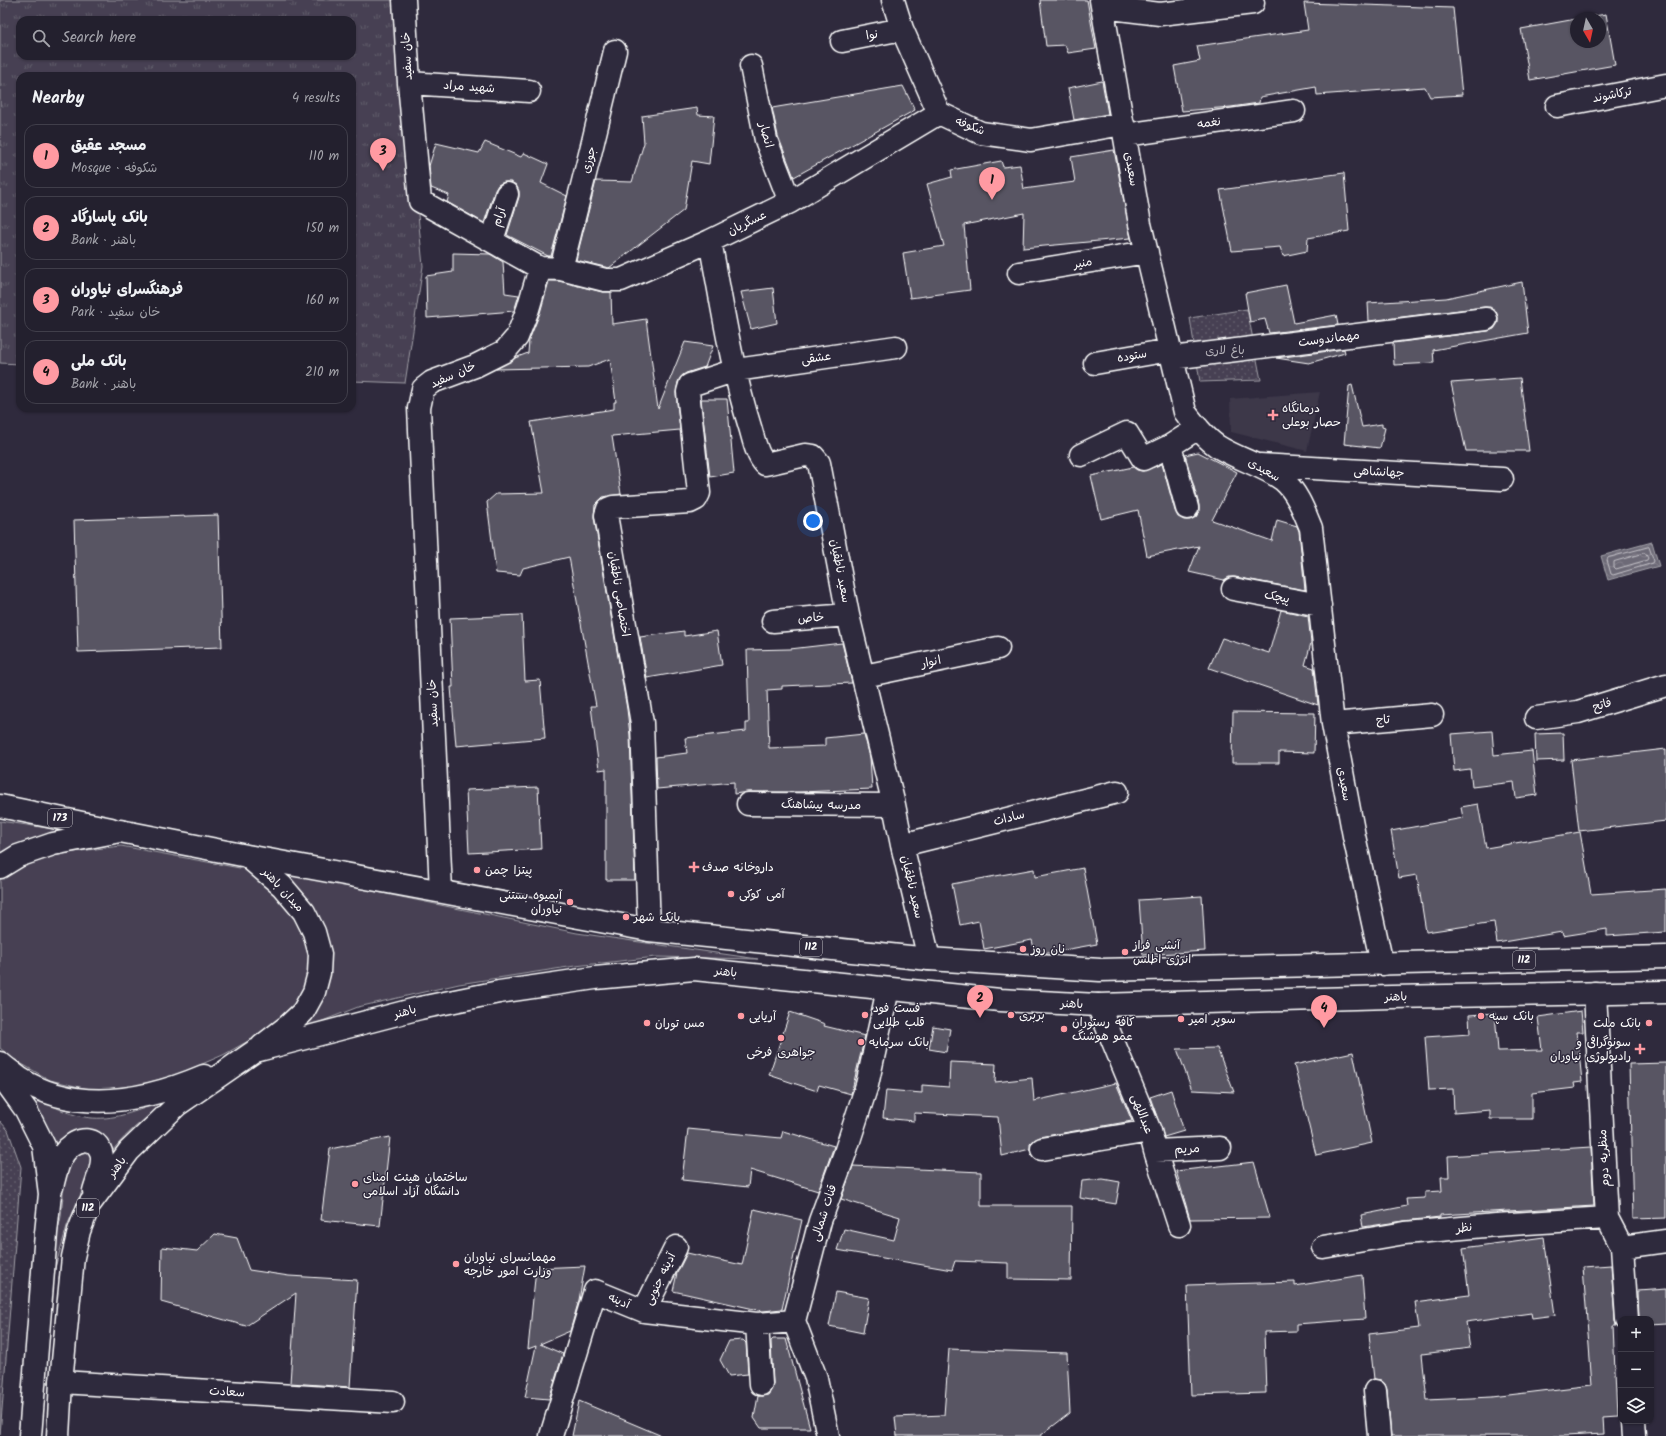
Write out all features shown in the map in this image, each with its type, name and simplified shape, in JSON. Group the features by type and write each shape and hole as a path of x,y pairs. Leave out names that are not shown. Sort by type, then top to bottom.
{"street":[{"name":"خان سفید","path":"404,0 409,83 420,201 550,269 528,309 517,337 505,351 475,366 432,382 424,389 419,408 441,891"},
{"path":"893,0 902,29 939,113"},
{"path":"1102,4 1160,14 1253,3 1252,0"},
{"name":"سعیدی","path":"1102,4 1140,224 1185,412 1198,428 1217,446 1257,465 1284,481 1300,501 1311,528 1333,724 1354,836 1382,964"},
{"name":"نوا","path":"842,41 902,29"},
{"name":"جوزی","path":"550,269 590,154 615,51"},
{"name":"انصار","path":"751,66 766,140 790,202"},
{"name":"شهید مراد","path":"409,83 529,91"},
{"name":"ترکاشوند","path":"1557,106 1666,85"},
{"name":"نغمه","path":"1124,129 1294,111"},
{"name":"شکوفه","path":"939,113 981,133 1031,140 1124,129"},
{"name":"عسگریان","path":"550,269 604,280 621,280 710,241 790,202 939,113"},
{"name":"آرام","path":"492,240 507,194"},
{"name":"سعید ناطقیان","path":"710,241 736,370 746,414 759,458 765,464 770,464 804,455 813,456 819,463 848,615 864,676 929,959"},
{"name":"منیر","path":"1019,273 1147,252"},
{"name":"مهماندوست","path":"1171,354 1486,319"},
{"name":"عشقی","path":"736,370 896,346"},
{"name":"ستوده","path":"1095,363 1171,354"},
{"name":"اختصاصی ناطقیان","path":"649,930 642,723 606,515 608,509 613,507 690,502 696,499 699,493 688,392 690,385 736,370"},
{"path":"1081,455 1128,433 1143,459 1170,446 1198,428"},
{"path":"1170,446 1187,508"},
{"name":"جهانشاهی","path":"1257,465 1502,479"},
{"name":"پیچک","path":"1233,589 1320,605"},
{"name":"خاص","path":"774,621 848,615"},
{"name":"انوار","path":"864,676 998,648"},
{"name":"فاتح","path":"1536,718 1578,712 1666,685"},
{"name":"تاج","path":"1333,724 1432,715"},
{"name":"سادات","path":"902,845 1117,792"},
{"name":"مدرسه پیشاهنگ","path":"748,804 894,806"},
{"name":"173","path":"0,806 120,831"},
{"name":"میدان باهنر","path":"0,867 18,856 53,844 120,831 247,856 282,886 304,912 314,932 320,954 319,973 314,992 303,1012 288,1026 255,1051 218,1070 174,1088 157,1093 106,1102 62,1096 40,1089 20,1078 0,1063"},
{"name":"112","path":"247,856 649,930 929,959 1100,970 1666,956"},
{"name":"باهنر","path":"58,1436 61,1382 73,1257 79,1231 89,1205 129,1151 177,1105 255,1051 420,1008 499,992 594,978 694,969 1000,1000 1098,1005 1666,992"},
{"name":"قنات شمالى","path":"794,1321 820,1221 845,1153 867,1085 888,989"},
{"name":"منظریه دوم","path":"1595,993 1607,1218 1622,1247 1627,1316"},
{"name":"عبداللهی","path":"1098,1005 1153,1141 1179,1225"},
{"path":"0,1074 26,1110 44,1146 50,1194"},
{"path":"30,1436 50,1194 57,1164 64,1152 72,1144 82,1140 89,1140 96,1145 101,1152 101,1163 98,1177 89,1205"},
{"name":"مریم","path":"1042,1149 1153,1141 1220,1148"},
{"name":"نظر","path":"1323,1247 1405,1234 1496,1225 1607,1218"},
{"path":"1622,1247 1666,1241"},
{"name":"آدینه جنوبی","path":"644,1311 676,1247"},
{"name":"آدینه","path":"551,1436 596,1291 644,1311 758,1324 794,1321"},
{"path":"794,1321 816,1378 828,1436"},
{"path":"758,1324 761,1384"},
{"name":"سعادت","path":"61,1382 393,1402"},
{"path":"1375,1391 1379,1436"},
{"path":"1633,1424 1634,1436"}],"shaded area":[{"name":"درمانگاه حصار بوعلی","path":"1320,392 1307,451 1231,432 1230,399"}],"green space":[{"path":"0,0 397,0 423,266 405,383 356,381 356,72 16,72 16,364 0,363"},
{"name":"باغ لاری","path":"1247,309 1261,380 1200,382 1190,318"},
{"path":"0,821 74,832 26,842 0,854"},
{"path":"121,846 245,869 269,888 287,907 303,933 309,958 306,984 291,1008 259,1035 223,1055 179,1074 136,1086 92,1090 50,1080 13,1059 0,1048 0,880 27,864 42,859 74,852"},
{"path":"279,872 577,933 758,959 656,957 575,966 459,984 358,1007 302,1029 320,1000 317,914 301,890"},
{"path":"17,1085 41,1100 62,1110 80,1116 98,1118 115,1117 134,1112 181,1093 133,1129 109,1155 107,1144 52,1160"},
{"path":"0,1121 8,1130 21,1167 0,1435"},
{"path":"79,1150 90,1152 95,1161 67,1226 55,1268 52,1296 49,1292 52,1255 61,1217 63,1196 62,1166"}],"water":[{"path":"1652,542 1659,566 1608,580 1601,556"}],"building":[{"path":"1040,0 1087,0 1096,49 1068,53 1065,45 1046,46"},
{"path":"1304,3 1453,8 1462,95 1430,97 1425,87 1317,95 1316,87 1260,97 1259,103 1182,111 1174,66 1200,61 1197,46 1308,30"},
{"path":"1606,14 1615,65 1530,80 1521,29 1570,20 1570,48 1606,48"},
{"path":"1102,81 1108,114 1074,120 1068,88"},
{"path":"903,86 915,110 794,177 778,136 772,108"},
{"path":"697,108 698,115 714,116 709,164 692,161 684,210 609,268 576,260 596,181 632,182 644,143 642,116"},
{"path":"485,142 521,157 524,153 548,164 541,183 567,196 551,256 548,256 507,235 519,197 519,191 516,185 511,182 504,182 498,185 484,223 447,202 449,195 431,188 429,166 436,143 479,153"},
{"path":"1114,150 1131,238 1023,248 1024,213 964,225 970,290 910,298 903,253 944,246 927,184 952,177 951,170 1001,161 1003,167 1020,165 1024,189 1075,182 1071,157"},
{"path":"1344,173 1349,231 1308,238 1307,251 1283,256 1280,247 1232,251 1220,190"},
{"path":"453,253 490,254 503,262 505,293 519,295 514,311 427,318 426,276 453,272"},
{"path":"549,281 559,281 602,292 611,292 612,324 646,319 658,409 685,342 713,346 705,367 686,373 678,382 676,393 680,430 612,436 621,494 603,497 595,505 594,517 627,709 630,735 635,880 606,880 606,769 599,770 591,706 596,706 569,557 523,568 520,575 496,573 487,502 496,494 544,493 531,422 614,409 614,402 616,402 610,359 588,367 496,369 515,358 528,353 529,340 540,313"},
{"path":"1522,282 1528,333 1433,350 1434,363 1394,365 1393,343 1488,331 1494,329 1498,323 1496,311 1490,307 1484,307 1369,321 1368,303 1446,298"},
{"path":"1286,285 1294,323 1336,315 1338,325 1269,333 1265,319 1250,322 1245,293"},
{"path":"773,288 777,323 751,329 741,292"},
{"path":"1344,349 1345,353 1309,363 1276,358"},
{"path":"1520,378 1529,451 1466,451 1451,383"},
{"path":"1352,385 1362,427 1382,424 1382,427 1385,428 1380,448 1344,444 1349,386"},
{"path":"701,399 727,399 734,473 710,477"},
{"path":"1198,452 1237,472 1212,520 1272,541 1277,520 1297,526 1299,531 1305,590 1235,577 1229,577 1224,580 1189,572 1199,546 1147,556 1138,510 1101,519 1091,476 1133,467 1137,470 1143,471 1162,464 1178,517 1184,520 1190,520 1196,517 1199,512 1199,505 1185,455"},
{"path":"218,515 222,647 78,652 74,520"},
{"path":"1281,610 1308,616 1311,643 1305,665 1314,668 1318,705 1209,668 1222,638 1269,653"},
{"path":"522,615 525,681 540,680 545,738 456,746 451,687 453,687 450,618"},
{"path":"684,631 684,636 717,631 722,665 647,678 640,637"},
{"path":"842,643 852,683 782,686 782,689 767,690 769,748 825,746 825,738 864,734 870,757 872,789 800,792 748,792 734,794 734,782 657,789 656,757 687,753 685,738 746,731 746,723 749,723 747,650 790,649"},
{"path":"1233,712 1315,713 1314,753 1279,752 1279,763 1232,763"},
{"path":"1492,731 1494,755 1532,751 1537,795 1516,798 1514,782 1472,787 1470,769 1454,771 1451,734"},
{"path":"1563,733 1564,760 1536,761 1535,734"},
{"path":"1666,749 1666,821 1579,831 1571,760"},
{"path":"538,787 541,849 469,853 466,790"},
{"path":"1478,804 1486,848 1580,832 1591,894 1666,889 1666,932 1607,936 1607,929 1563,936 1562,932 1497,943 1494,922 1426,932 1417,875 1399,878 1391,831 1463,818 1461,807"},
{"path":"1083,868 1097,944 1042,954 1035,953 1032,940 984,949 979,921 960,925 952,884 1034,869 1035,877"},
{"path":"1202,896 1205,951 1143,955 1139,900"},
{"path":"1581,1011 1583,1032 1577,1032 1582,1082 1574,1083 1575,1088 1532,1093 1532,1119 1490,1119 1490,1110 1454,1113 1453,1089 1429,1090 1425,1037 1470,1034 1469,1015 1495,1013 1498,1051 1542,1050 1538,1017"},
{"path":"790,1012 825,1024 824,1026 865,1036 851,1094 819,1085 817,1091 769,1075"},
{"path":"933,1026 950,1029 946,1052 929,1049"},
{"path":"1217,1048 1234,1092 1192,1090 1177,1049"},
{"path":"1353,1052 1372,1143 1316,1155 1294,1065"},
{"path":"950,1062 996,1064 995,1082 1032,1078 1034,1101 1116,1083 1132,1121 1040,1137 1030,1144 1030,1149 1002,1156 998,1117 914,1113 914,1121 883,1118 886,1090 922,1093 922,1085 949,1087"},
{"path":"1666,1063 1666,1218 1633,1219 1629,1064"},
{"path":"1171,1090 1184,1131 1164,1137 1150,1097"},
{"path":"688,1129 781,1138 783,1131 834,1146 818,1191 750,1170 748,1187 682,1180"},
{"name":"ساختمان هیئت امنای دانشگاه آزاد اسلامی","path":"390,1137 380,1226 321,1220 330,1149"},
{"path":"1591,1147 1594,1206 1440,1215 1440,1217 1363,1227 1361,1215 1407,1206 1406,1199 1425,1198 1425,1192 1442,1191 1441,1177 1449,1177 1448,1156"},
{"path":"1254,1162 1270,1218 1190,1219 1176,1171"},
{"path":"853,1166 981,1172 981,1206 1072,1206 1071,1280 1008,1279 1008,1263 955,1261 952,1270 837,1250 844,1229 894,1240 900,1217 841,1199"},
{"path":"1103,1179 1120,1182 1116,1204 1080,1198 1082,1181"},
{"path":"754,1209 802,1220 782,1309 763,1311 673,1291 677,1273 687,1253 742,1265"},
{"path":"215,1234 237,1238 249,1270 289,1276 357,1280 350,1387 290,1383 296,1293 246,1326 161,1302 162,1247 197,1251"},
{"path":"1544,1237 1555,1315 1532,1318 1531,1313 1466,1322 1470,1348 1422,1354 1427,1400 1492,1397 1592,1385 1583,1267 1611,1265 1616,1326 1613,1326 1617,1417 1603,1418 1604,1434 1566,1436 1391,1436 1387,1390 1385,1384 1381,1380 1374,1379 1369,1334 1419,1328 1415,1302 1469,1295 1463,1248"},
{"path":"585,1266 579,1300 570,1331 540,1344 563,1354 549,1399 525,1397 536,1346 528,1349 536,1268"},
{"path":"1362,1275 1365,1319 1296,1324 1296,1331 1264,1332 1266,1393 1191,1395 1187,1285 1295,1282 1295,1286"},
{"path":"1666,1289 1666,1323 1654,1324 1654,1316 1639,1316 1638,1291"},
{"path":"836,1292 869,1298 863,1333 829,1326"},
{"path":"773,1339 786,1339 810,1428 761,1428 754,1418 758,1396 768,1395 772,1389 771,1341"},
{"path":"743,1340 746,1343 748,1374 729,1376 720,1360 729,1341"},
{"path":"949,1349 1067,1353 1070,1413 1040,1436 897,1436 895,1417 944,1415"},
{"path":"579,1401 662,1436 572,1436"}],"place":[{"name":"فرهنگسرای نیاوران","path":"383,171"},
{"name":"مسجد عقیق","path":"992,200"},
{"name":"درمانگاه حصار بوعلی","path":"1273,415"},
{"name":"داروخانه صدف","path":"694,867"},
{"name":"پیتزا چمن","path":"477,870"},
{"name":"آمی کوکی","path":"731,894"},
{"name":"آبمیوه بستنی نیاوران","path":"570,902"},
{"name":"بانک شهر","path":"626,917"},
{"name":"نان روز","path":"1023,949"},
{"name":"آنشی فراز انرژی اطلس","path":"1125,952"},
{"name":"فست فود قلب طلایی","path":"865,1015"},
{"name":"بربری","path":"1011,1015"},
{"name":"آریایی","path":"741,1016"},
{"name":"بانک سپه","path":"1481,1016"},
{"name":"بانک پاسارگاد","path":"980,1018"},
{"name":"سوپر امیر","path":"1181,1019"},
{"name":"مس توران","path":"647,1023"},
{"name":"بانک ملت","path":"1649,1023"},
{"name":"بانک ملی","path":"1324,1028"},
{"name":"کافه رستوران عمو هوشنگ","path":"1064,1029"},
{"name":"جواهری فرخی","path":"781,1038"},
{"name":"بانک سرمایه","path":"861,1042"},
{"name":"سونوگرافی و رادیولوژی نیاوران","path":"1640,1049"},
{"name":"ساختمان هیئت امنای دانشگاه آزاد اسلامی","path":"355,1184"},
{"name":"مهمانسرای نیاوران وزارت امور خارجه","path":"456,1264"}]}
